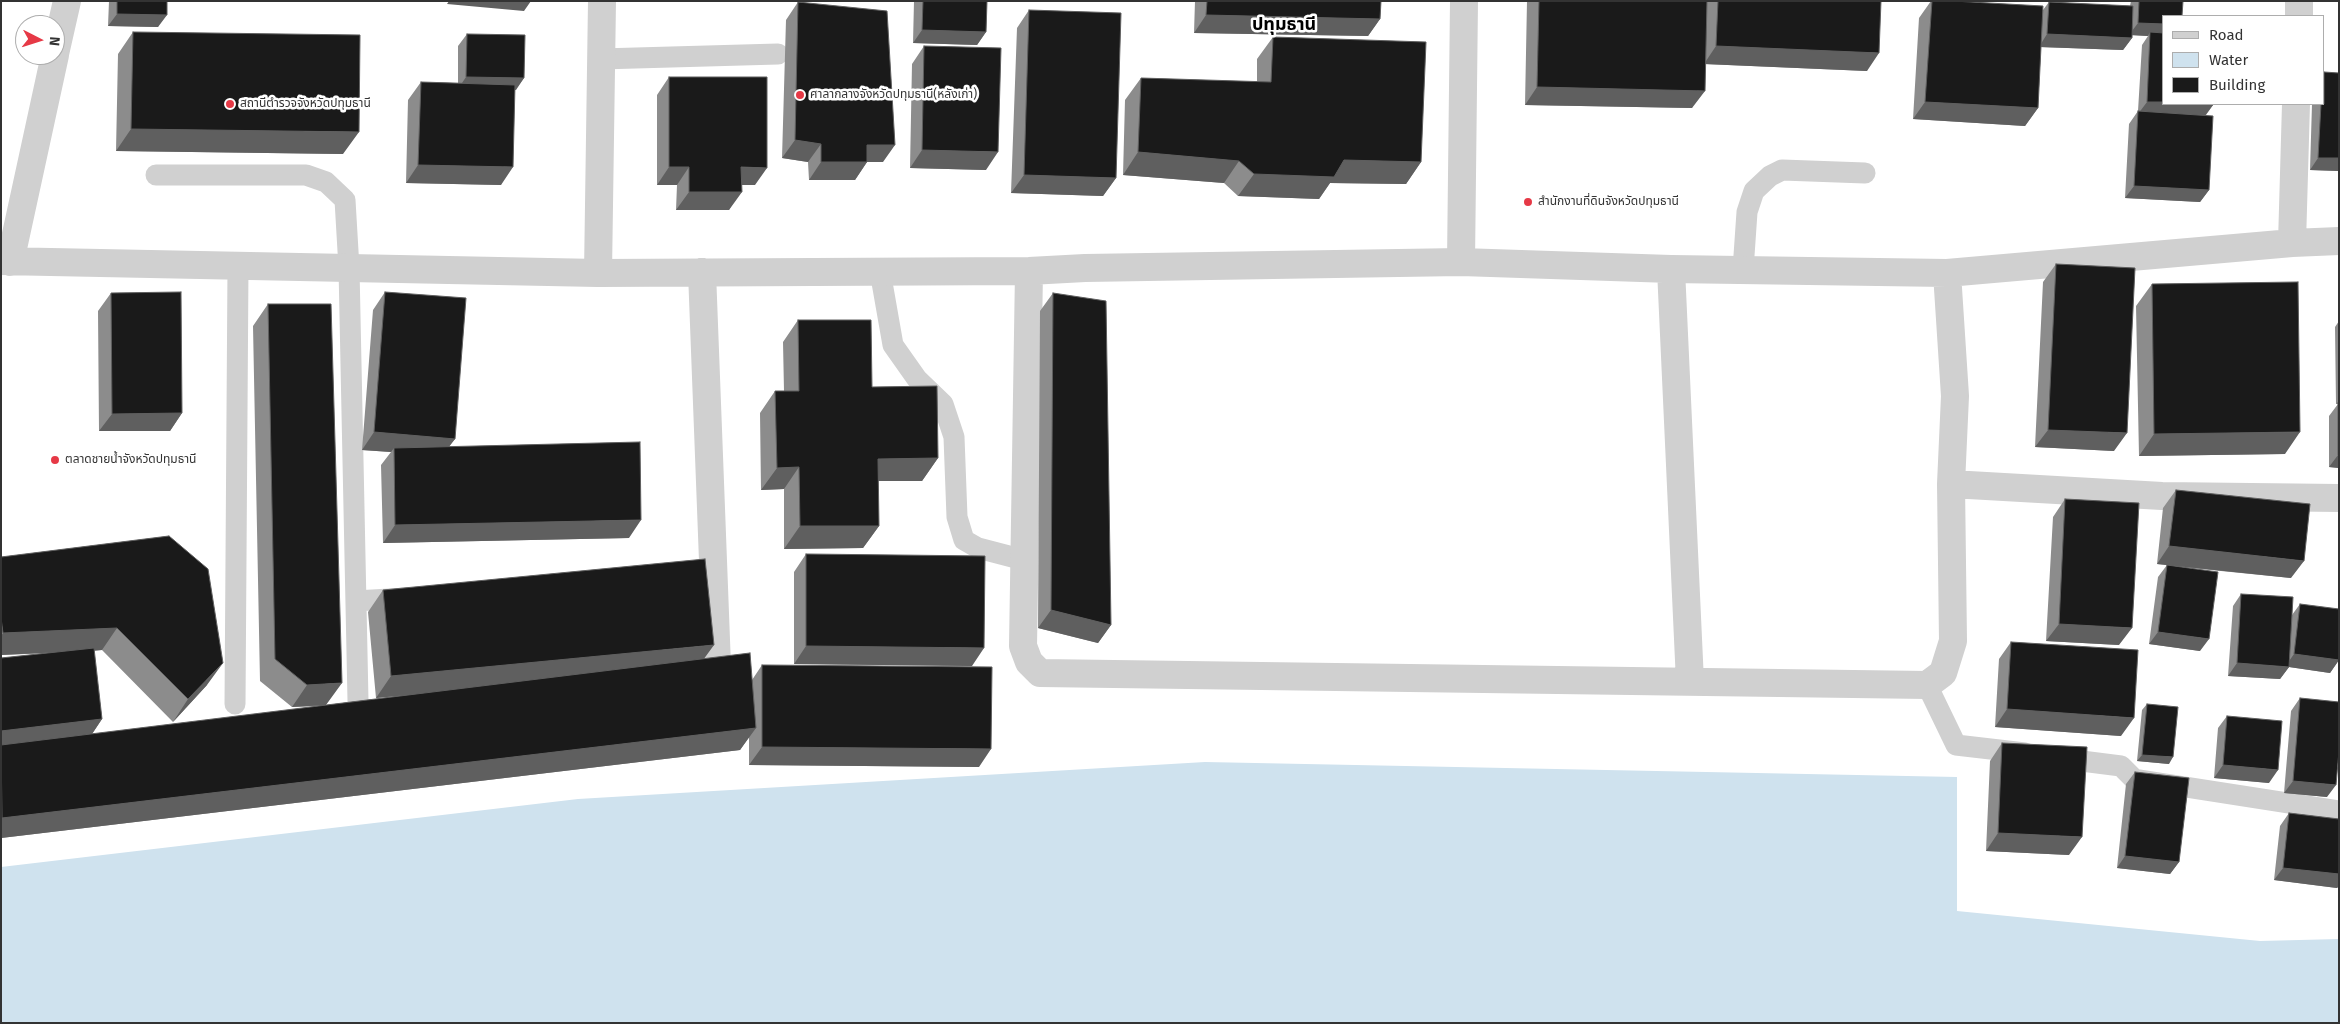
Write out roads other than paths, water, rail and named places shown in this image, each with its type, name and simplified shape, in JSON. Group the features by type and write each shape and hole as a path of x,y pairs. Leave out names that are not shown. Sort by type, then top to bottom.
{"street":[{"path":"63,15 66,1"},
{"path":"598,273 602,1"},
{"path":"1461,262 1464,1"},
{"path":"2299,15 2300,1"},
{"path":"53,65 5,262 598,273 1029,271 1095,268 1461,262 1671,269 1947,273 2292,243 2339,242"},
{"path":"2292,243 2296,105"},
{"path":"1671,269 1690,682"},
{"path":"1029,271 1022,646 1029,662 1040,672 1927,684 1943,673 1952,641 1951,484 1955,396 1947,273"},
{"path":"702,272 704,574 716,666"},
{"path":"1951,484 2162,496 2339,498"}],"lane":[{"path":"600,59 778,54"},
{"path":"1743,270 1747,212 1754,191 1770,176 1782,170 1865,173"},
{"path":"156,174 306,175 326,182 344,200 349,268 358,701"},
{"path":"235,704 238,266"},
{"path":"880,271 893,345 917,379 943,404 954,437 957,517 964,540 978,548 1024,560"},
{"path":"356,601 425,597"},
{"path":"1927,684 1956,744 2121,766 2134,779 2339,811"}],"water":[{"path":"1205,762 1957,777 1957,911 2260,941 2339,939 2339,1023 1,1023 1,867 578,799"}],"place":[{"name":"ศาลากลางจังหวัดปทุมธานี(หลังเก่า)","path":"800,95"},
{"name":"สถานีตำรวจจังหวัดปทุมธานี","path":"230,104"},
{"name":"สำนักงานที่ดินจังหวัดปทุมธานี","path":"1528,202"},
{"name":"ตลาดชายน้ำจังหวัดปทุมธานี","path":"55,460"}],"district":[{"name":"ปทุมธานี","path":"1284,25"}]}
